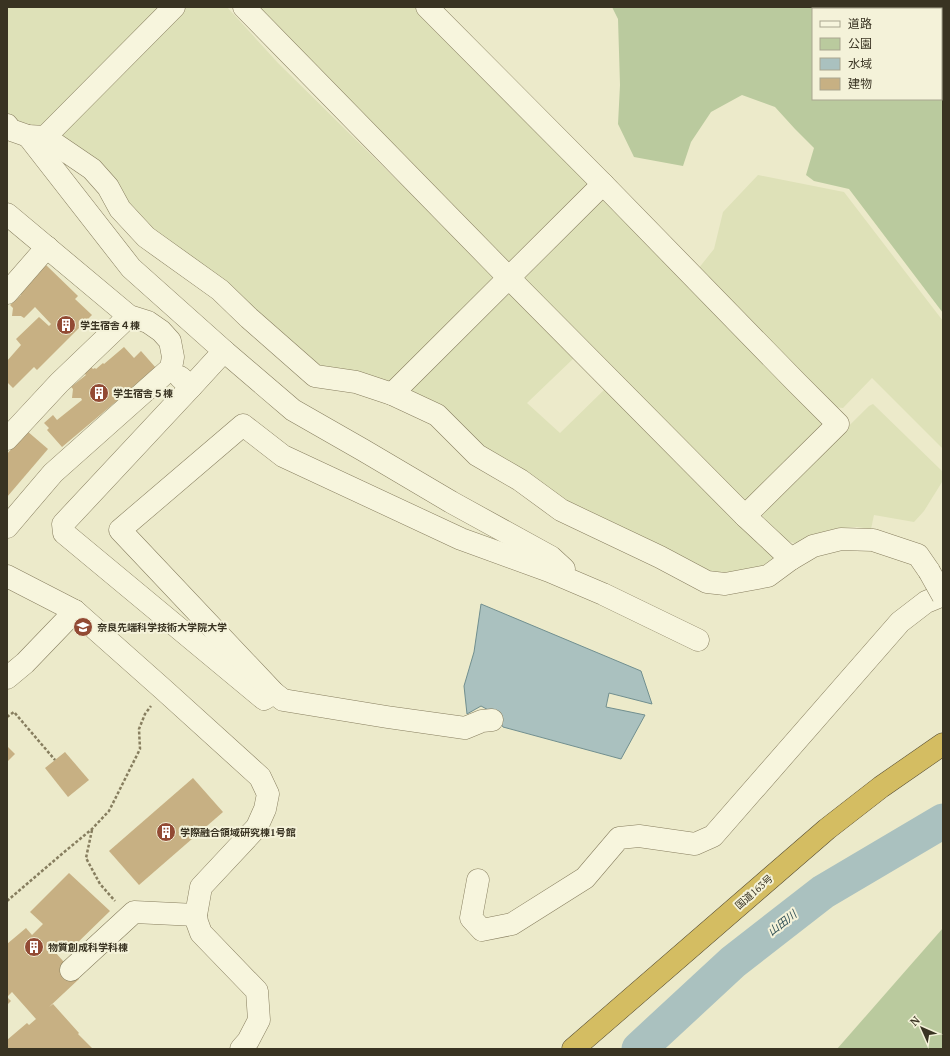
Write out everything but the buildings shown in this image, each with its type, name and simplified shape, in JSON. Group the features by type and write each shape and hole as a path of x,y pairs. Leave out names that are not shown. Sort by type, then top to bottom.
{"highway":[{"name":"国道163号","path":"573,1049 827,829 881,787 943,744"}],"street":[{"path":"36,137 174,7"},
{"path":"244,7 509,278 745,516 791,560"},
{"path":"427,7 838,424 745,516"},
{"path":"7,125 11,130 36,137 92,169 108,187 120,209 146,237 220,290 315,376 356,382 392,394 437,415 477,455 520,480 561,510 660,557 707,582 725,584 768,576 813,546 841,539 873,540 918,555 929,571 943,595 926,602 900,622 713,836 695,844 639,836 619,838 585,878 512,924 482,930 471,918 478,880"},
{"path":"36,137 131,268 293,410 451,502 551,557 581,584"},
{"path":"392,394 603,184"},
{"path":"7,214 129,316 148,322 160,331 170,341 173,357 171,368 53,473 7,527"},
{"path":"7,293 47,247"},
{"path":"7,439 59,383 129,316"},
{"path":"224,351 63,524 64,533 264,699 274,693"},
{"path":"171,368 191,387"},
{"path":"492,720 482,721 465,728 283,700 274,693 120,530 243,425 283,456 461,539 549,570 581,584 698,640"},
{"path":"7,576 75,611 260,777 268,794 265,809 257,827 201,887 196,915 201,933 257,992 259,1020 248,1041 240,1049"},
{"path":"7,678 25,663 75,611"},
{"path":"71,970 134,912 196,915"}],"path":[{"path":"7,901 92,829 109,811 140,749 138,729 145,714 164,690"},
{"path":"7,717 14,712 55,760"},
{"path":"92,829 86,858 100,884 118,904 126,920"}],"green space":[{"path":"7,7 165,7 43,127 16,121 7,112"},
{"path":"183,7 227,7 278,63 493,275 491,285 389,383 321,367 156,234 130,208 120,185 96,160 57,134"},
{"path":"255,7 416,7 588,180 589,188 516,261 508,261"},
{"path":"612,7 943,7 943,313 849,189 814,181 806,175 814,148 775,107 742,95 711,112 691,142 683,166 634,157 618,124 620,85 618,19"},
{"path":"758,175 844,192 943,321 943,449 872,378 843,408 834,407 698,269 714,249 723,212"},
{"path":"605,197 826,425 751,499 744,501 525,279 525,270"},
{"path":"509,292 575,357 527,403 560,433 607,387 774,558 764,569 722,575 684,565 579,511 482,449 408,393"},
{"path":"873,404 943,472 942,482 924,511 914,522 874,515 871,529 857,527 838,528 815,535 798,544 787,541 763,517 763,511 869,406"},
{"path":"943,928 943,1049 837,1049"}],"water":[{"path":"481,604 641,671 652,704 609,693 606,707 645,715 621,759 503,727 494,713 481,706 467,714 464,686 474,652"}],"waterway":[{"name":"山田川","path":"639,1049 733,962 823,892 943,821"}],"place":[{"name":"学生宿舎４棟","path":"66,325"},
{"name":"学生宿舎５棟","path":"99,393"},
{"name":"奈良先端科学技術大学院大学","path":"83,627"},
{"name":"学際融合領域研究棟1号館","path":"166,832"},
{"name":"物質創成科学科棟","path":"34,947"}]}
